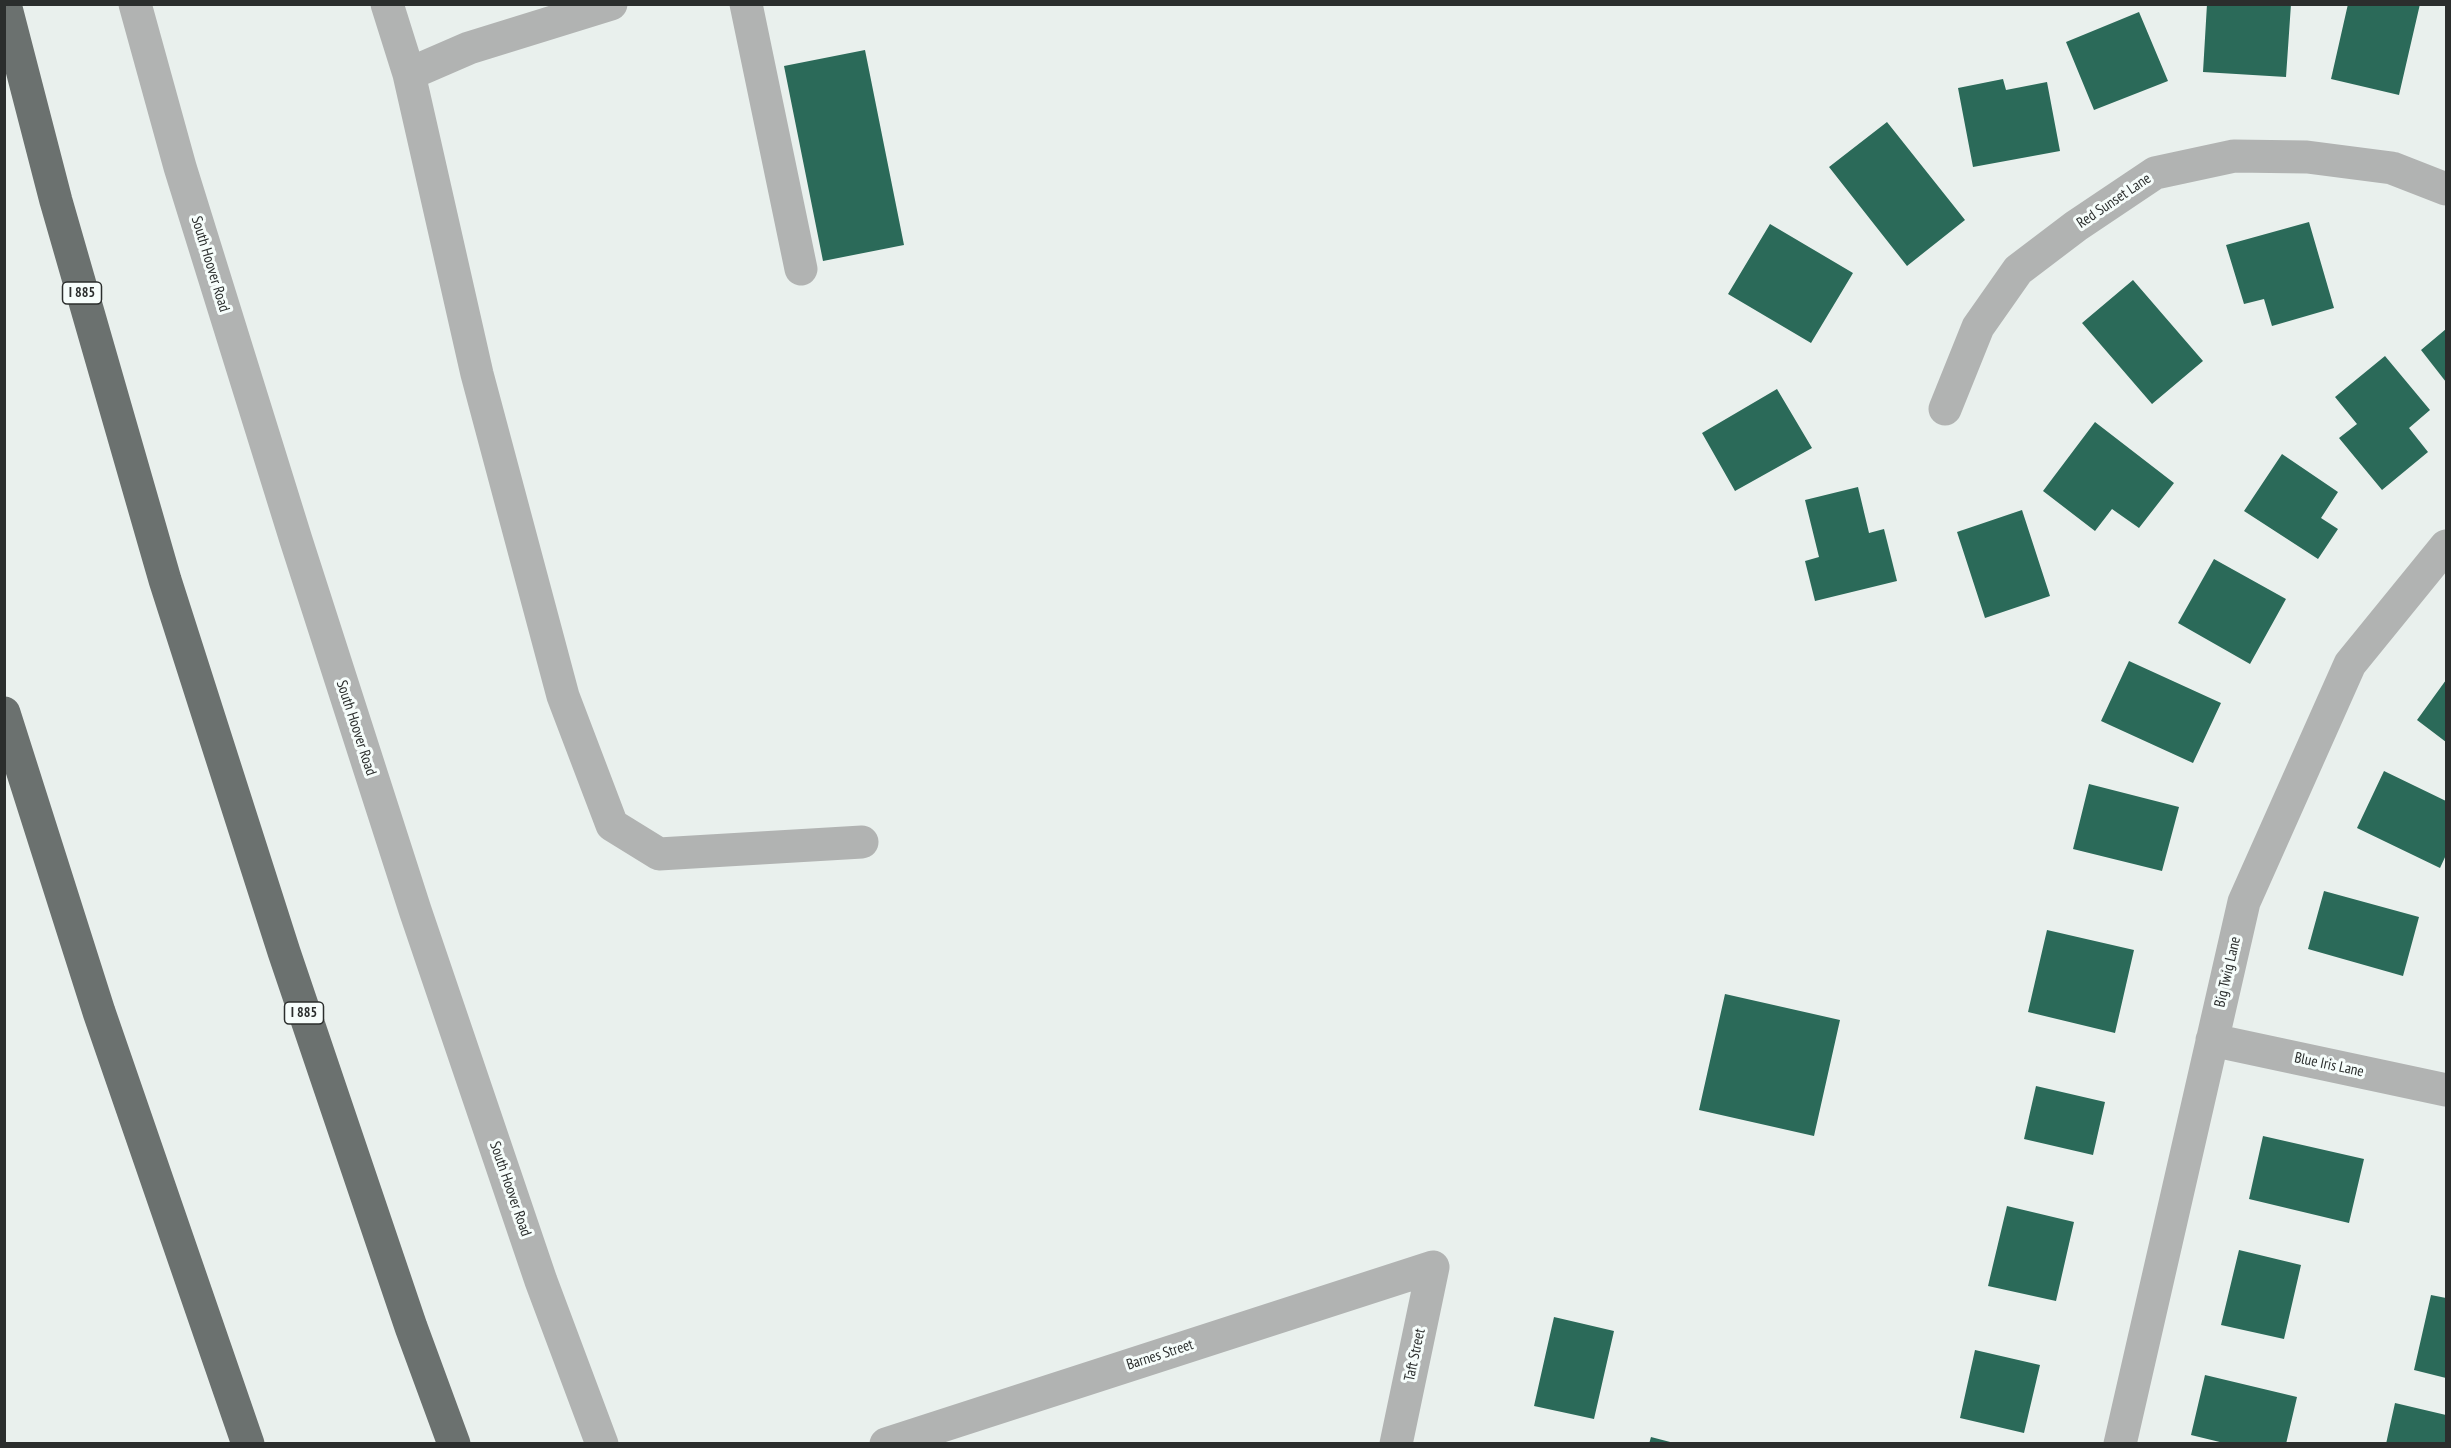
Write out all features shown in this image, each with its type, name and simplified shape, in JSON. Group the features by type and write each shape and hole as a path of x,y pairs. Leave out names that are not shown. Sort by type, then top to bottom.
{"highway":[{"name":"I 885","path":"5,4 56,201 165,580 284,952 411,1327 454,1443"},
{"path":"4,713 99,1012 248,1443"}],"street":[{"name":"South Hoover Road","path":"135,4 187,190 415,910 541,1281 602,1443"},
{"path":"387,4 409,75 477,375 562,696 612,825 659,854 862,842"},
{"path":"409,75 469,48 611,4"},
{"path":"746,4 801,269"},
{"name":"Red Sunset Lane","path":"1945,409 1978,327 2018,270 2076,226 2155,173 2234,156 2307,157 2392,168 2446,189"},
{"name":"Big Twig Lane","path":"2120,1443 2244,902 2350,664 2446,546"},
{"name":"Blue Iris Lane","path":"2212,1040 2446,1090"},
{"name":"Barnes Street","path":"886,1443 1433,1267"},
{"name":"Taft Street","path":"1396,1443 1433,1267"}],"building":[{"path":"2207,4 2291,4 2286,77 2203,72"},
{"path":"2348,4 2420,4 2399,95 2331,79"},
{"path":"2139,12 2168,81 2094,110 2066,42"},
{"path":"865,50 904,245 823,261 784,66"},
{"path":"2003,79 2006,90 2047,82 2060,151 1973,167 1958,88"},
{"path":"1887,122 1965,220 1907,266 1829,167"},
{"path":"2309,222 2334,308 2272,326 2264,299 2244,304 2226,245"},
{"path":"1770,224 1853,273 1811,343 1728,294"},
{"path":"2133,280 2203,361 2152,404 2082,323"},
{"path":"2446,329 2446,382 2421,350"},
{"path":"2385,356 2430,410 2409,428 2428,452 2382,490 2339,438 2357,424 2335,397"},
{"path":"1777,389 1812,448 1735,491 1702,433"},
{"path":"2095,422 2174,483 2139,528 2112,509 2095,531 2043,491"},
{"path":"2282,454 2338,492 2321,518 2338,529 2318,559 2244,511"},
{"path":"1858,487 1869,533 1884,529 1897,581 1815,601 1805,561 1819,557 1805,500"},
{"path":"2022,510 2050,596 1985,618 1957,532"},
{"path":"2214,559 2286,599 2250,664 2178,623"},
{"path":"2129,661 2221,703 2193,763 2101,721"},
{"path":"2446,680 2446,742 2417,720"},
{"path":"2384,771 2446,801 2446,855 2440,868 2357,828"},
{"path":"2089,784 2179,807 2162,871 2073,849"},
{"path":"2324,891 2419,917 2403,976 2308,949"},
{"path":"2047,930 2134,950 2115,1033 2028,1012"},
{"path":"1725,994 1840,1020 1814,1136 1699,1110"},
{"path":"2036,1086 2105,1102 2093,1155 2024,1139"},
{"path":"2263,1136 2364,1159 2349,1223 2249,1199"},
{"path":"2007,1206 2074,1222 2056,1301 1988,1286"},
{"path":"2239,1250 2301,1265 2284,1339 2221,1325"},
{"path":"2431,1295 2446,1298 2446,1378 2414,1370"},
{"path":"1554,1317 1614,1331 1594,1419 1534,1406"},
{"path":"1975,1350 2040,1365 2024,1433 1960,1418"},
{"path":"2205,1375 2297,1397 2286,1444 2228,1444 2191,1435"},
{"path":"2395,1403 2446,1415 2446,1444 2386,1444"},
{"path":"1651,1437 1674,1443 1674,1444 1649,1444"}]}
